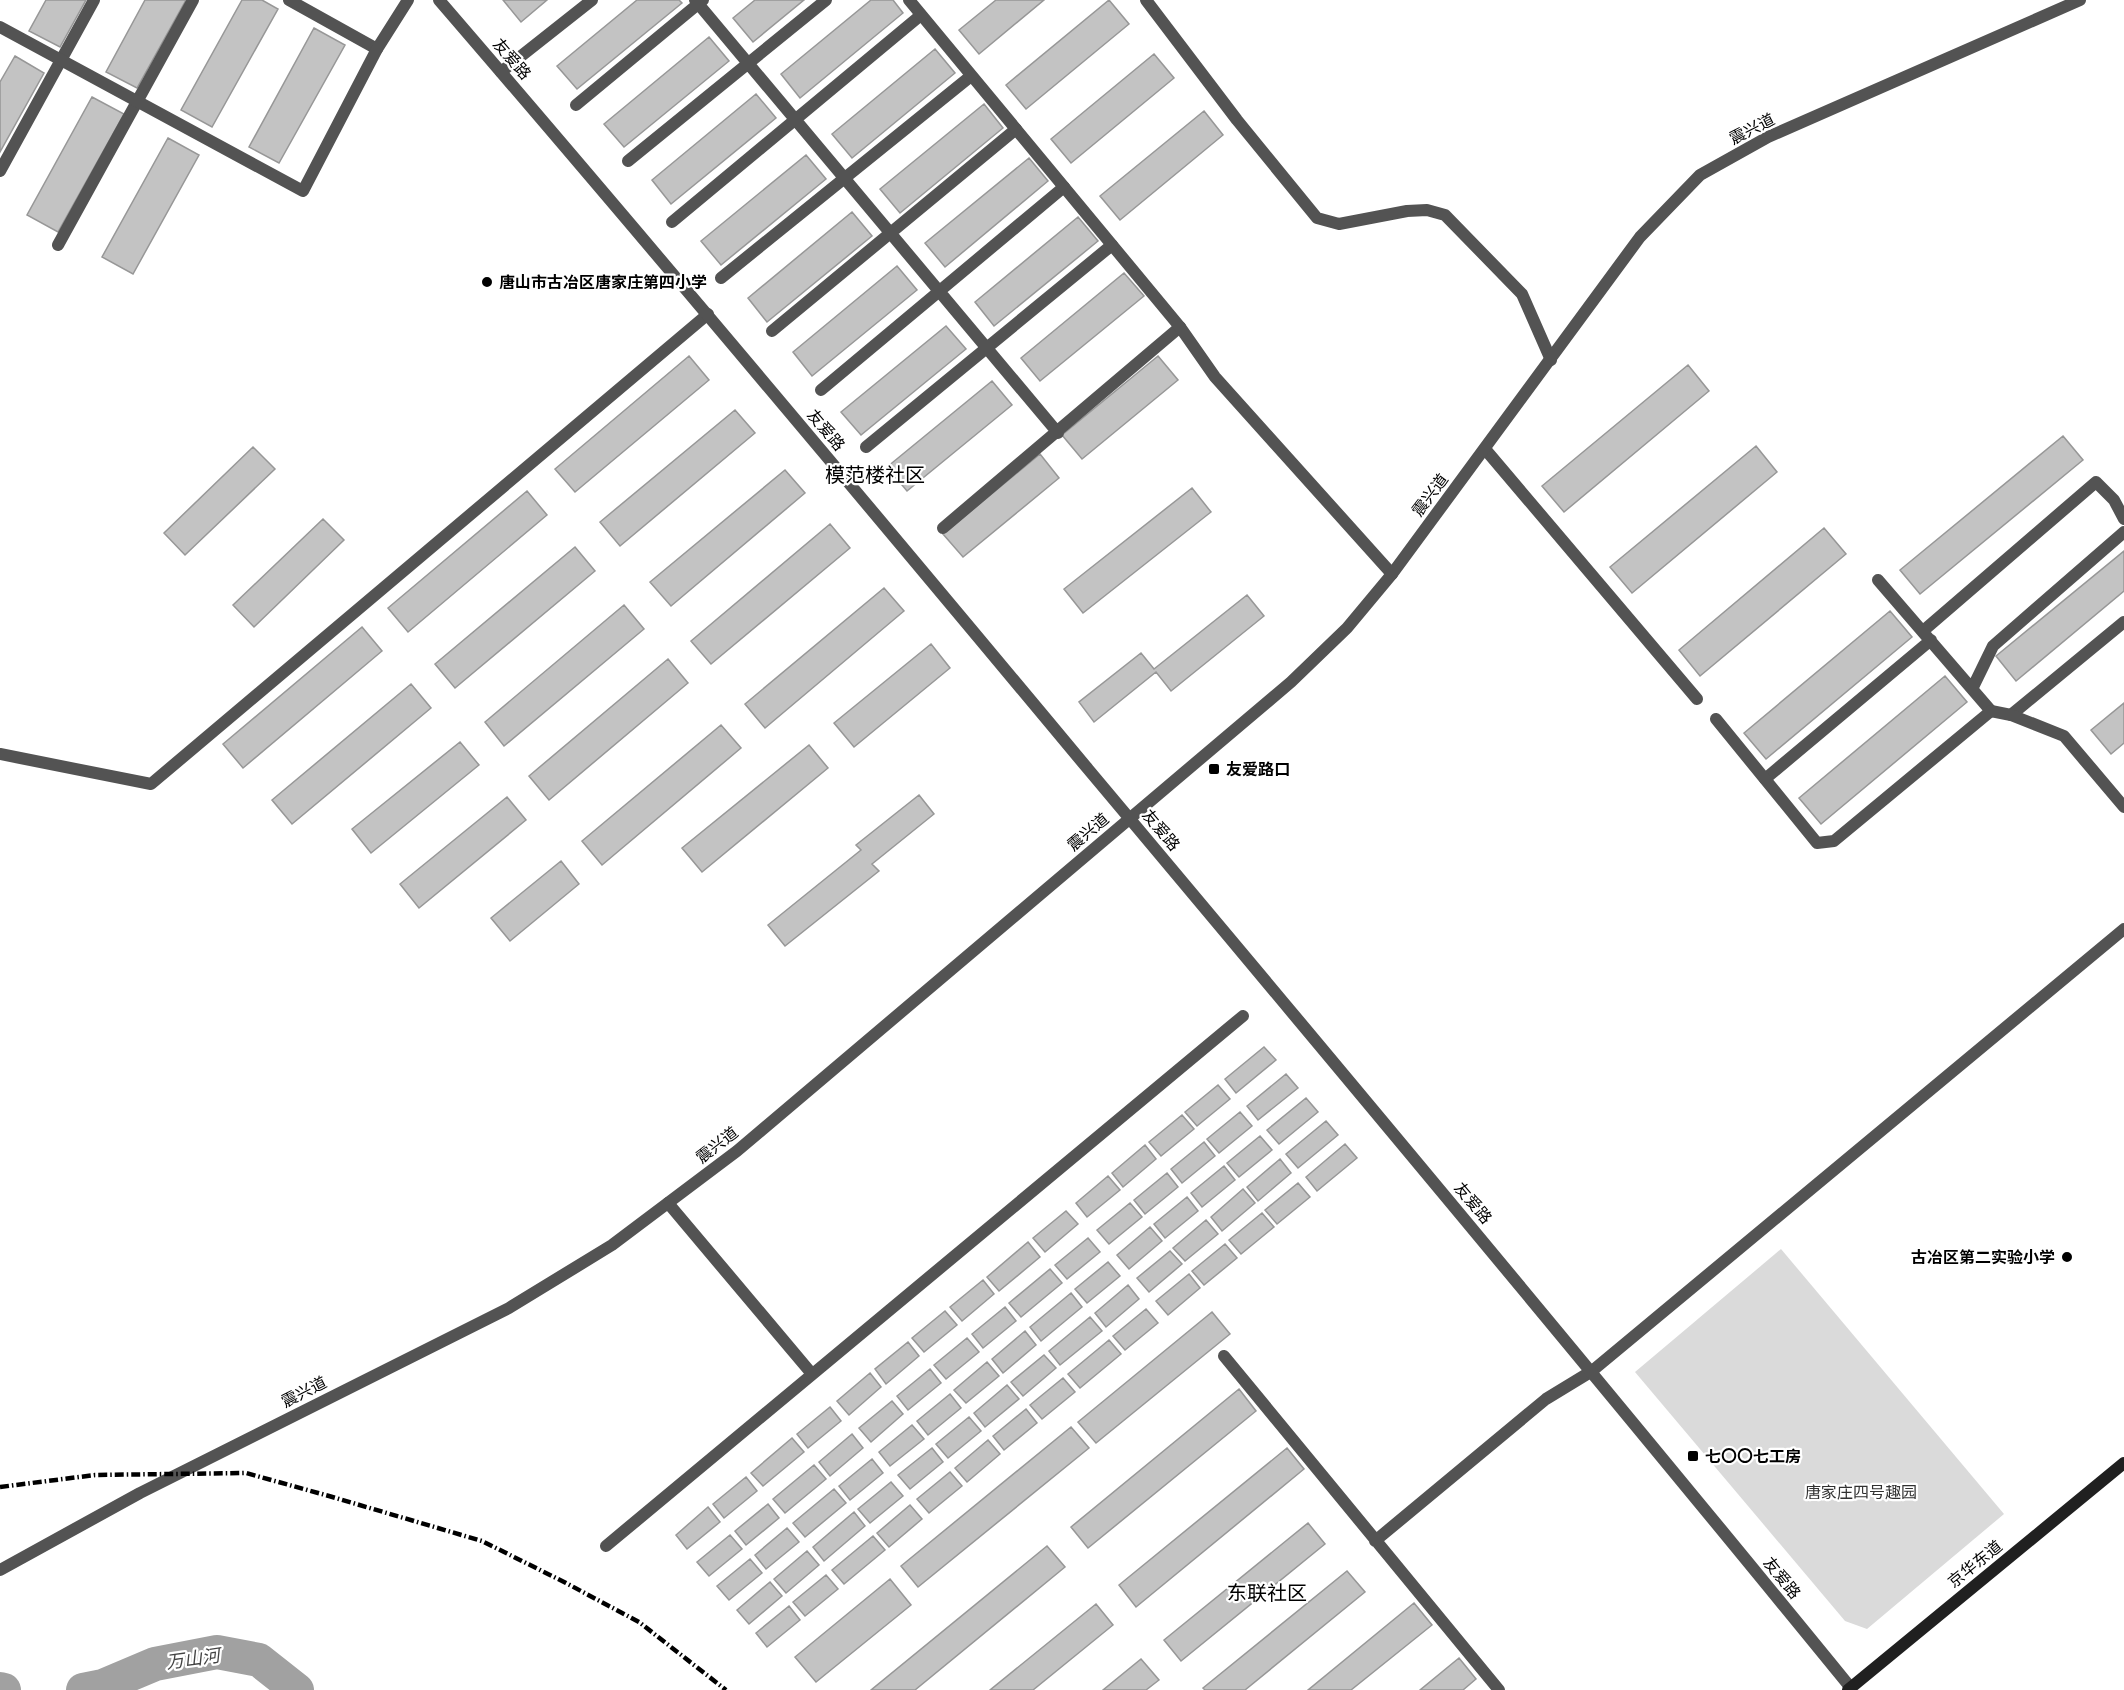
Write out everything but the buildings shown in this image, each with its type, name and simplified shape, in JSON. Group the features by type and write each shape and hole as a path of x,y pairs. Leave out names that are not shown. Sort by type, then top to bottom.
{"main road":[{"name":"京华东道","path":"1849,1689 2124,1463"}],"street":[{"path":"0,171 94,0"},
{"path":"58,245 193,0"},
{"path":"289,0 377,49"},
{"path":"0,27 303,191 377,49 408,0"},
{"name":"友爱路","path":"439,0 708,314 1592,1371 1849,1689"},
{"path":"501,72 592,0"},
{"path":"628,161 826,0"},
{"path":"909,0 1180,327 1215,377 1392,574"},
{"path":"1146,0 1237,120 1317,218 1339,224 1407,211 1427,210 1445,215 1522,294 1551,360"},
{"name":"震兴道","path":"0,1570 140,1493 509,1308 612,1245 737,1151 1290,682 1347,628 1392,574 1640,237 1700,175 1768,137 2080,0"},
{"path":"576,105 699,1 748,63 1058,433"},
{"path":"672,222 921,15"},
{"path":"721,278 971,76"},
{"path":"772,331 1016,129"},
{"path":"821,390 1064,187"},
{"path":"866,447 1112,245"},
{"path":"0,754 152,784 708,314"},
{"path":"943,528 1058,433 1180,327"},
{"path":"1485,449 1697,699"},
{"path":"1765,779 2096,482 2114,500 2124,519"},
{"path":"1973,687 1994,646 2124,532"},
{"path":"1878,580 1973,687 1991,711 2011,715 2064,736 2124,807"},
{"path":"2011,715 2124,621"},
{"path":"1716,719 1817,843 1834,841 1991,711"},
{"path":"1376,1540 1546,1399 1592,1371 2124,929"},
{"path":"606,1546 1243,1016"},
{"path":"668,1203 812,1374"},
{"path":"1224,1356 1499,1690"}],"green space":[{"name":"唐家庄四号趣园","path":"1781,1249 2004,1514 1867,1629 1845,1621 1635,1372"}],"waterway":[{"name":"万山河","path":"83,1690 103,1686 155,1664 217,1652 259,1660 297,1690"},
{"name":"万山河","path":"0,1689 4,1690"}],"railway":[{"path":"0,1487 95,1475 246,1473 329,1496 482,1541 639,1622 726,1690"}],"place":[{"name":"唐山市古冶区唐家庄第四小学","path":"487,282"},
{"name":"友爱路口","path":"1214,769"},
{"name":"古冶区第二实验小学","path":"2067,1257"},
{"name":"七〇〇七工房","path":"1693,1456"}],"district":[{"name":"模范楼社区","path":"875,475"},
{"name":"东联社区","path":"1267,1593"}]}
